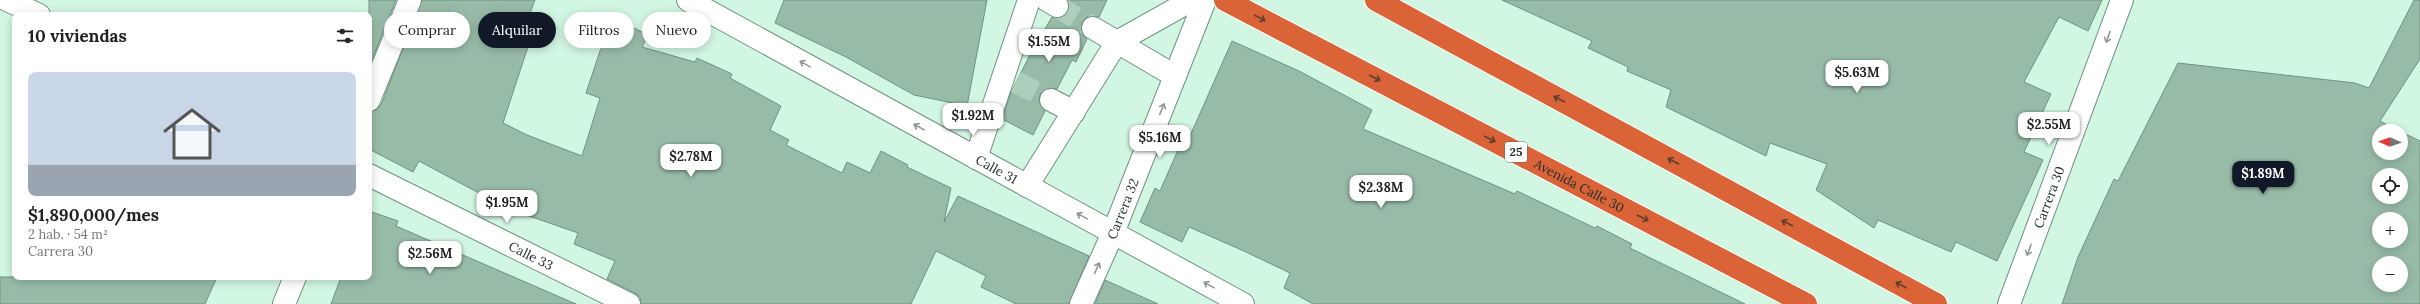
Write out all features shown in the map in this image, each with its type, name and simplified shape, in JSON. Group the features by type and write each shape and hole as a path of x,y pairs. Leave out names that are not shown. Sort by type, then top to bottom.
{"highway":[{"name":"Avenida Calle 30","path":"1225,0 1806,304"},
{"path":"1376,0 1936,304"}],"street":[{"path":"7,0 33,12"},
{"path":"372,93 410,0"},
{"name":"Calle 31","path":"688,0 1243,304"},
{"path":"976,158 1010,79 1029,0"},
{"path":"1027,186 1117,42 1192,0"},
{"name":"Carrera 32","path":"1081,304 1112,233 1204,0"},
{"name":"Carrera 30","path":"2009,304 2122,0"},
{"path":"1093,28 1175,76"},
{"path":"1051,100 1074,112"},
{"name":"Calle 33","path":"372,176 629,304"},
{"path":"284,304 294,280"}],"building":[{"path":"369,0 396,0 391,12 384,12 384,30 372,60 372,12 369,12"},
{"path":"422,0 535,0 530,12 478,12 478,48 528,48 503,123 527,135 582,156 600,98 586,93 600,51 602,48 634,48 634,28 642,32 642,48 695,62 697,58 732,74 730,78 781,106 770,130 789,140 786,145 842,173 847,162 870,173 881,151 908,165 907,167 951,188 944,222 958,196 1089,256 1069,304 1016,304 981,287 986,276 936,251 911,304 641,304 640,297 635,293 607,279 615,261 574,244 578,233 489,202 490,199 419,161 413,172 372,151 372,111 376,110 381,105 403,48 470,48 470,12 417,12"},
{"path":"784,0 987,0 967,106 914,95 846,57 775,23"},
{"path":"1068,0 1107,0 1099,17 1087,17 1082,22 1082,34 1087,39 1076,62 1072,60 1057,89 1050,88 1040,94 1039,101 1045,111 1033,135 1002,119 1011,92 1032,51 1052,17 1063,17 1067,13 1069,7"},
{"path":"1502,0 2102,0 2088,31 2059,17 2024,82 2051,94 2024,152 2043,160 1997,261 1956,242 1951,252 1878,220 1874,228 1816,190 1827,164 1770,143 1766,156 1666,107 1671,90 1627,71 1628,67 1588,48 1592,41"},
{"path":"2414,0 2420,0 2420,59 2380,121 2386,124 2372,124 2372,160 2408,160 2408,135 2420,141 2420,304 2062,304 2078,257 2114,179 2118,181 2178,63 2355,83 2369,88"},
{"path":"1232,41 1299,71 1372,110 1363,129 1515,194 1517,191 1595,228 1597,226 1632,244 1630,248 1745,304 1313,304 1284,288 1290,273 1244,251 1189,227 1182,242 1140,222 1155,188 1160,191 1185,134 1190,136"},
{"path":"372,212 398,221 396,226 576,304 331,304 340,280 372,280"},
{"path":"0,277 12,277 12,280 216,280 205,304 0,304"},
{"path":"1105,280 1158,304 1095,304"}],"tunnel":[{"path":"1057,6 1093,28"},
{"path":"1016,82 1051,100"}]}
